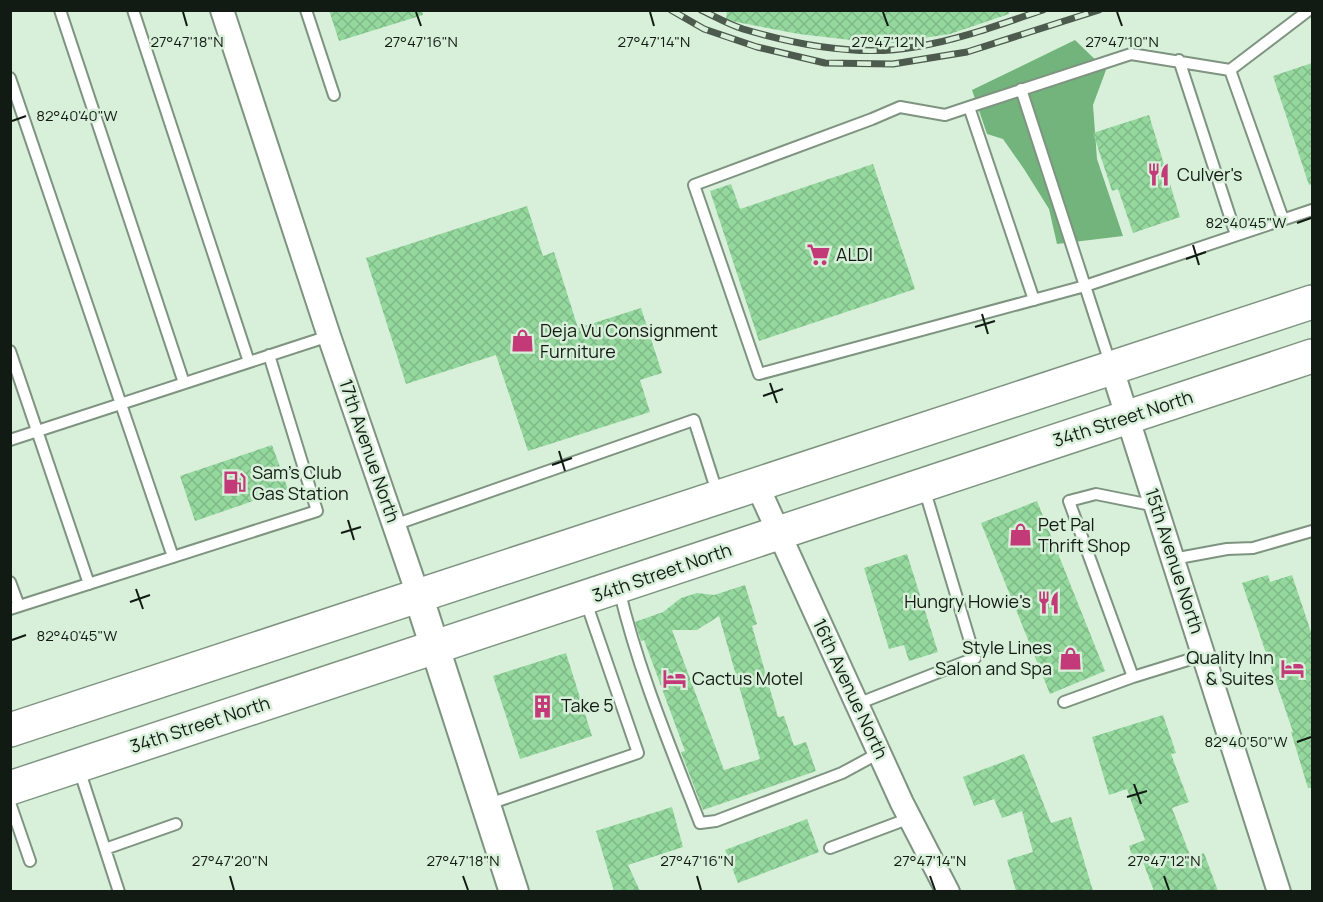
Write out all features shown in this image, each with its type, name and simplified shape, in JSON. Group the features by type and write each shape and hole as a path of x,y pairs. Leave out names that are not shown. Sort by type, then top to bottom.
{"highway":[{"path":"10,730 1312,303"},
{"name":"34th Street North","path":"10,788 1312,356"}],"street":[{"name":"17th Avenue North","path":"222,10 329,336 436,647 514,891"},
{"name":"15th Avenue North","path":"1112,369 1279,891"},
{"name":"16th Avenue North","path":"757,485 879,753 948,891"}],"lane":[{"path":"60,10 184,383"},
{"path":"133,10 249,362"},
{"path":"306,10 334,95"},
{"path":"1309,10 1230,70 1131,54 945,115 900,107 694,185 759,374 1085,286 1312,210"},
{"path":"1179,60 1236,235"},
{"path":"1230,70 1283,219"},
{"path":"10,78 173,557"},
{"path":"1021,89 1112,369"},
{"path":"969,107 1034,300"},
{"path":"10,440 329,336"},
{"path":"10,351 89,584"},
{"path":"10,582 15,608 318,511 268,355"},
{"path":"394,525 694,420 718,498"},
{"path":"857,704 975,658 923,485"},
{"path":"1133,677 1069,501 1096,494 1156,506"},
{"path":"1173,559 1227,549 1253,548 1312,531"},
{"path":"619,586 627,624 646,683 700,823 716,821 842,773 879,753"},
{"path":"485,805 638,753 585,599"},
{"path":"1064,702 1204,655"},
{"path":"78,766 119,891"},
{"path":"10,803 30,861"},
{"path":"830,848 910,818"},
{"path":"105,849 176,824"}],"shaded area":[{"path":"1075,40 1106,70 1093,105 1097,159 1123,236 1057,244 1049,209 1003,139 987,134 972,90"}],"building":[{"path":"329,10 422,10 423,15 339,41"},
{"path":"727,10 1008,10 1009,14 950,34 885,44 799,34 726,20"},
{"path":"1312,63 1312,184 1309,185 1273,76"},
{"path":"1149,115 1180,217 1133,233 1118,189 1112,191 1093,133"},
{"path":"873,164 915,289 759,341 710,191 731,184 740,209"},
{"name":"Deja Vu Consignment Furniture","path":"527,206 543,256 554,252 578,328 641,308 662,373 640,380 650,412 528,451 496,355 406,384 366,258"},
{"name":"Sam's Club Gas Station","path":"272,445 288,489 195,521 180,476"},
{"path":"1037,501 1105,671 1050,694 981,523"},
{"path":"907,554 938,652 909,661 904,645 889,649 864,568"},
{"name":"Quality Inn & Suites","path":"1268,575 1270,582 1292,575 1312,635 1312,788 1308,788 1291,732 1293,732 1242,583"},
{"name":"Cactus Motel","path":"745,585 757,624 752,626 778,717 784,716 794,746 806,742 816,771 703,810 681,752 685,751 644,640 641,641 635,622 663,612 681,598 697,593 714,595","holes":["719,616 760,759 724,770 672,630 697,630"]},
{"name":"Take 5","path":"566,653 592,736 520,759 493,676"},
{"path":"1163,715 1176,753 1171,754 1189,802 1172,808 1191,858 1204,853 1218,891 1154,891 1143,862 1135,865 1129,846 1145,840 1127,789 1109,795 1092,737"},
{"path":"1024,754 1051,823 1071,817 1093,891 1016,891 1007,860 1033,852 1022,811 1002,818 994,799 974,806 963,777"},
{"path":"672,807 683,847 628,865 640,891 614,891 596,831"},
{"path":"807,819 819,852 738,883 725,850"}],"railway":[{"path":"671,10 704,29 757,47 825,63 893,64 967,52 1099,10"},
{"path":"701,10 743,29 785,40 828,48 872,51 915,47 948,40 1043,10"}],"place":[{"name":"Culver's","path":"1159,175"},
{"name":"ALDI","path":"818,255"},
{"name":"Deja Vu Consignment Furniture","path":"522,341"},
{"name":"Sam's Club Gas Station","path":"234,483"},
{"name":"Pet Pal Thrift Shop","path":"1020,535"},
{"name":"Hungry Howie's","path":"1049,602"},
{"name":"Style Lines Salon and Spa","path":"1070,658"},
{"name":"Quality Inn & Suites","path":"1292,668"},
{"name":"Cactus Motel","path":"674,679"},
{"name":"Take 5","path":"543,706"}]}
